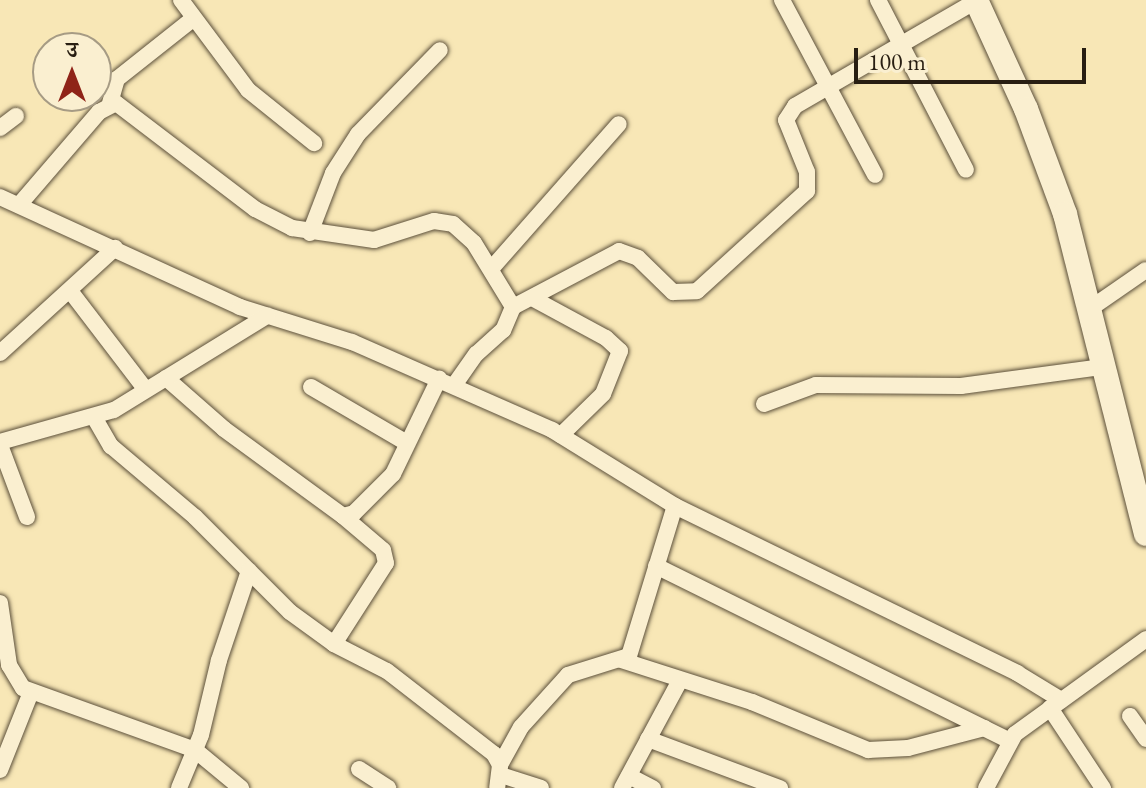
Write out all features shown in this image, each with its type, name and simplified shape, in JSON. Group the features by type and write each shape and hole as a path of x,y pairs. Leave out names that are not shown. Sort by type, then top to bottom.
{"main road":[{"path":"976,1 1026,109 1059,199 1146,534"}],"street":[{"path":"181,0 248,90 314,143"},
{"path":"782,0 875,175"},
{"path":"878,0 904,42 966,170"},
{"path":"343,516 388,481 407,443 447,382 503,330 513,307 619,251 638,258 680,296 697,291 807,191 807,172 786,120 795,106 976,1"},
{"path":"112,96 117,79 194,18"},
{"path":"310,233 333,173 358,134 440,50"},
{"path":"112,103 123,105 255,209 310,233 374,240 444,221 463,231 491,269 513,307"},
{"path":"19,205 102,112"},
{"path":"0,128 16,116"},
{"path":"491,269 619,124"},
{"path":"0,197 267,316 352,342 561,435 675,506 1017,673 1056,704 1103,788"},
{"path":"2,347 71,292 115,248"},
{"path":"1088,310 1146,270"},
{"path":"71,292 146,390"},
{"path":"532,298 606,338 620,351 603,394 561,435"},
{"path":"27,517 0,443 94,417 146,390 267,316"},
{"path":"764,404 816,385 961,386 1101,367"},
{"path":"166,378 218,424 343,516 383,550 386,563 334,644"},
{"path":"311,387 407,443"},
{"path":"94,417 111,446 195,517 290,612 334,644 387,671 494,754 499,776"},
{"path":"499,776 521,727 568,675 621,660 632,649 675,506"},
{"path":"656,566 1010,741"},
{"path":"179,788 195,750 249,571"},
{"path":"0,603 13,675 31,692 195,750 235,785"},
{"path":"986,788 1010,741 1146,639"},
{"path":"621,660 679,682 752,702 868,750 908,748 984,728"},
{"path":"653,788 626,782 679,682"},
{"path":"0,770 31,692"},
{"path":"1130,716 1146,739"},
{"path":"648,739 780,788"},
{"path":"359,769 388,788"},
{"path":"499,776 541,788"}]}
